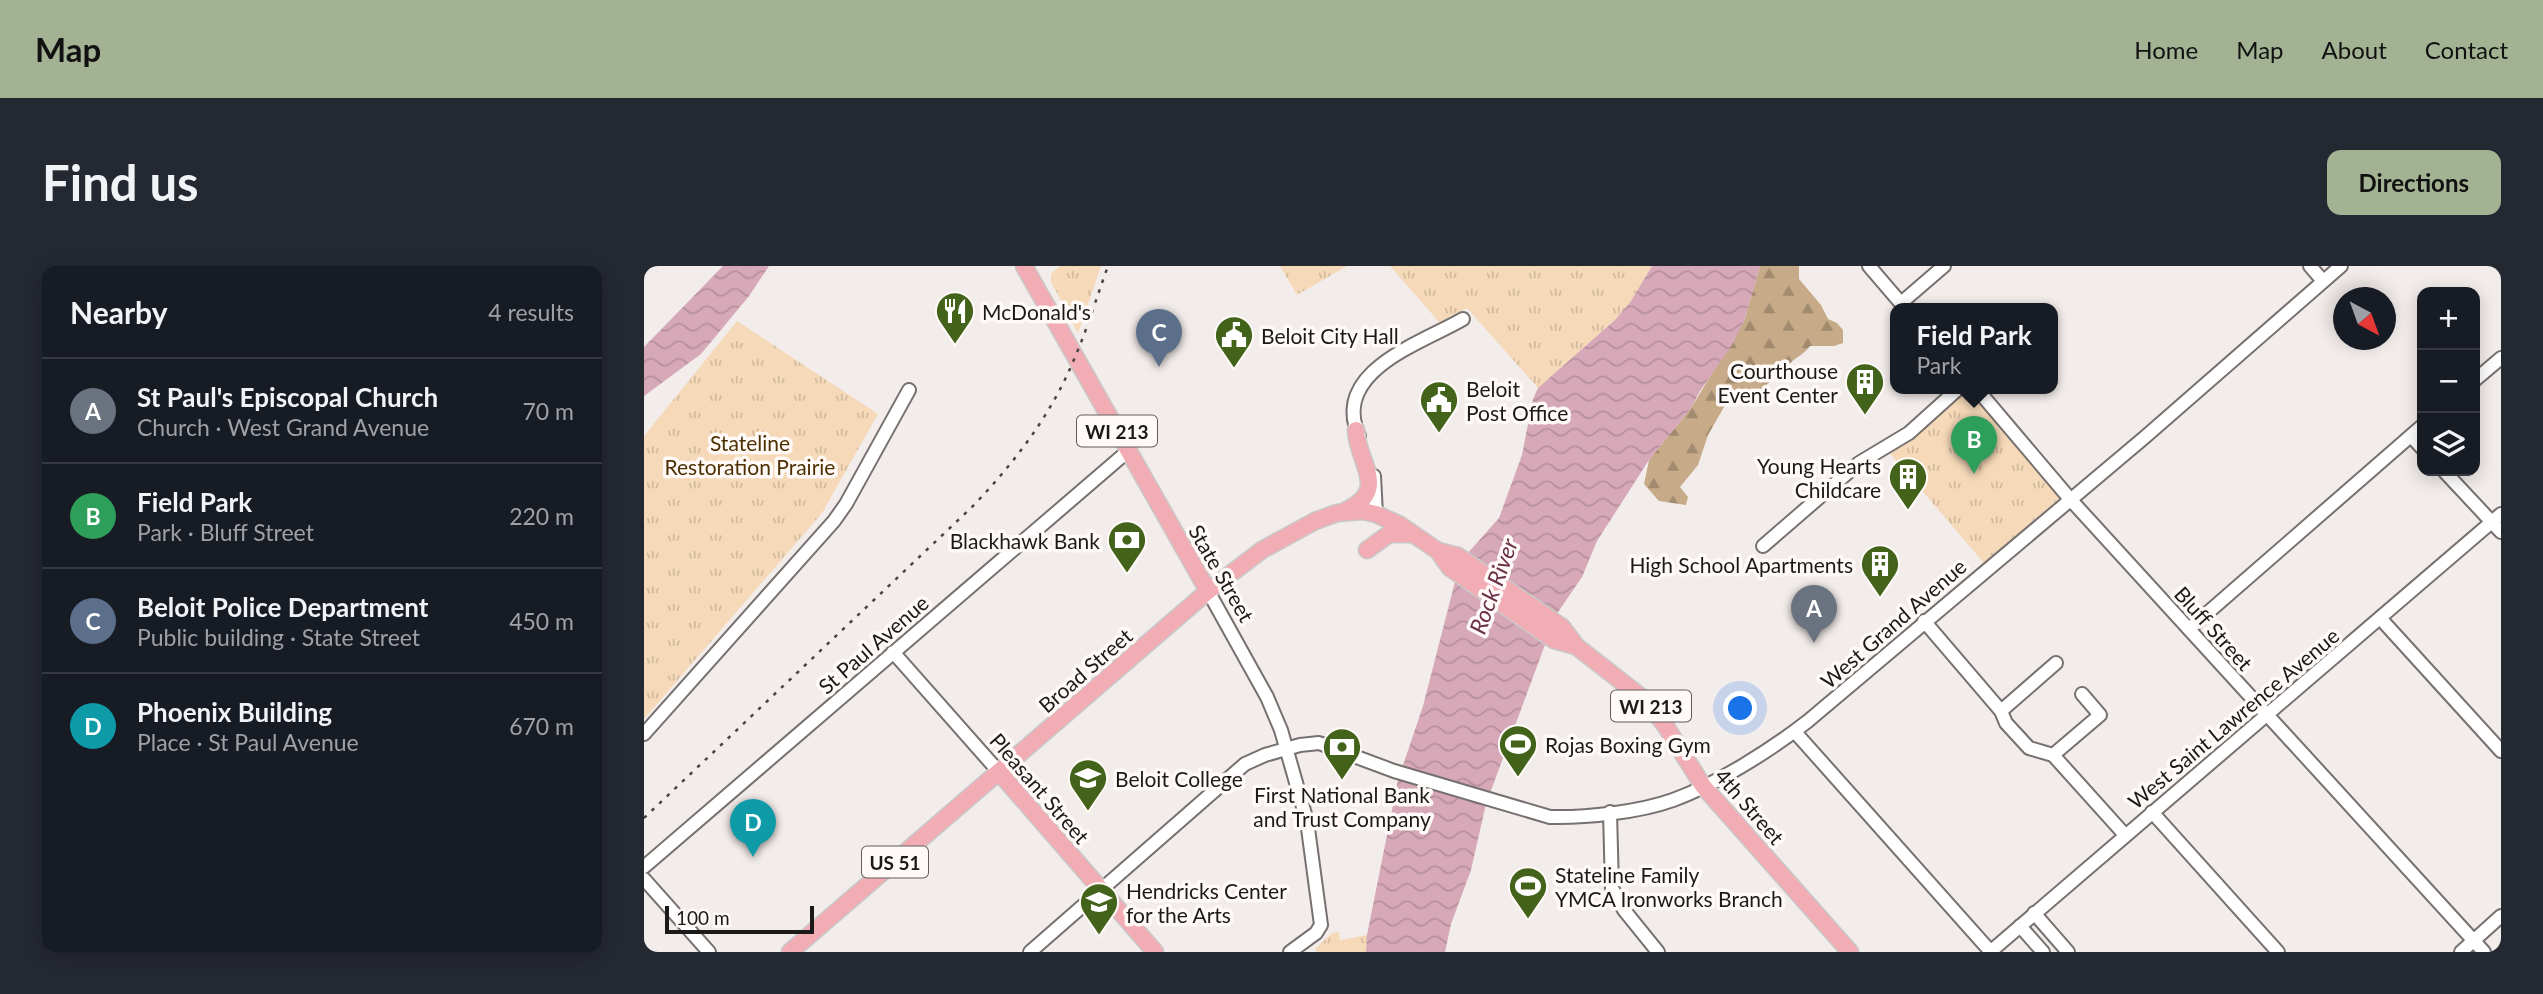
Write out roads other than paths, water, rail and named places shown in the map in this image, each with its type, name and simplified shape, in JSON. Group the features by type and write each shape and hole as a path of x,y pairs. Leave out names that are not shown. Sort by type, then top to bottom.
{"main road":[{"name":"State Street","path":"1030,268 1128,451 1208,591"},
{"path":"1344,512 1360,500 1370,483 1369,473 1358,449 1355,424"},
{"name":"Broad Street","path":"790,952 1208,591 1262,550 1315,521 1344,512 1363,511 1376,514 1416,535 1558,634"},
{"path":"1367,550 1389,534 1416,535"},
{"name":"4th Street","path":"1558,634 1626,684 1649,705 1665,724 1703,786 1850,952"},
{"name":"Pleasant Street","path":"999,772 1156,952"}],"street":[{"path":"1870,266 1901,303"},
{"path":"1905,303 1944,266"},
{"path":"2310,266 2323,281"},
{"name":"West Grand Avenue","path":"1030,952 1245,764 1287,749 1312,743 1328,745 1394,771 1550,817 1572,818 1661,804 1703,786 1795,732 2145,437 2341,266"},
{"path":"1376,514 1375,481 1370,460 1355,424 1358,395 1370,373 1388,358 1463,320"},
{"path":"2480,376 2501,358"},
{"path":"644,734 834,521 909,390"},
{"path":"1763,546 1859,463 1909,433 1952,394"},
{"name":"Bluff Street","path":"1981,394 2070,499 2484,952"},
{"path":"2189,629 2417,431"},
{"path":"2411,436 2417,443"},
{"name":"St Paul Avenue","path":"644,867 1128,451"},
{"path":"2449,476 2498,523"},
{"name":"West Saint Lawrence Avenue","path":"1991,952 2380,618 2498,523"},
{"name":"State Street","path":"1208,591 1267,696 1287,749 1307,821 1321,925 1316,933 1290,952"},
{"path":"2380,618 2501,751"},
{"path":"1924,621 2029,748 2053,755 2125,835"},
{"name":"Pleasant Street","path":"893,652 999,772"},
{"path":"2001,711 2056,663"},
{"path":"2053,755 2100,715 2082,694"},
{"path":"1795,732 1991,952"},
{"path":"2152,812 2278,952"},
{"path":"1610,813 1612,888 1624,909 1658,952"},
{"path":"644,879 709,952"},
{"path":"2034,913 2068,952"},
{"path":"2461,952 2501,916"},
{"path":"2020,926 2043,952"}],"water":[{"path":"723,266 769,266 749,296 701,354 644,396 644,347"},
{"name":"Rock River","path":"1652,266 1760,266 1744,321 1732,345 1691,408 1649,460 1597,541 1582,577 1556,615 1486,804 1471,870 1451,924 1445,952 1366,952 1367,935 1398,780 1423,706 1456,578 1467,554 1499,518 1522,455 1533,399 1538,388 1616,319 1631,301"}],"railway":[{"path":"644,818 973,506 1003,472 1044,418 1066,378 1108,266"}],"place":[{"name":"McDonald's","path":"955,345"},
{"name":"Beloit Police Department","path":"1159,367"},
{"name":"Beloit City Hall","path":"1234,369"},
{"name":"Courthouse Event Center","path":"1865,416"},
{"name":"Beloit Post Office","path":"1439,434"},
{"name":"Field Park","path":"1974,474"},
{"name":"Young Hearts Childcare","path":"1908,511"},
{"name":"Blackhawk Bank","path":"1127,574"},
{"name":"High School Apartments","path":"1880,598"},
{"name":"St Paul's Episcopal Church","path":"1814,643"},
{"name":"Rojas Boxing Gym","path":"1518,778"},
{"name":"First National Bank and Trust Company","path":"1342,781"},
{"name":"Beloit College","path":"1088,812"},
{"name":"Phoenix Building","path":"753,857"},
{"name":"Stateline Family YMCA Ironworks Branch","path":"1528,920"},
{"name":"Hendricks Center for the Arts","path":"1099,936"}],"park label":[{"name":"Stateline Restoration Prairie","path":"750,454"}]}
